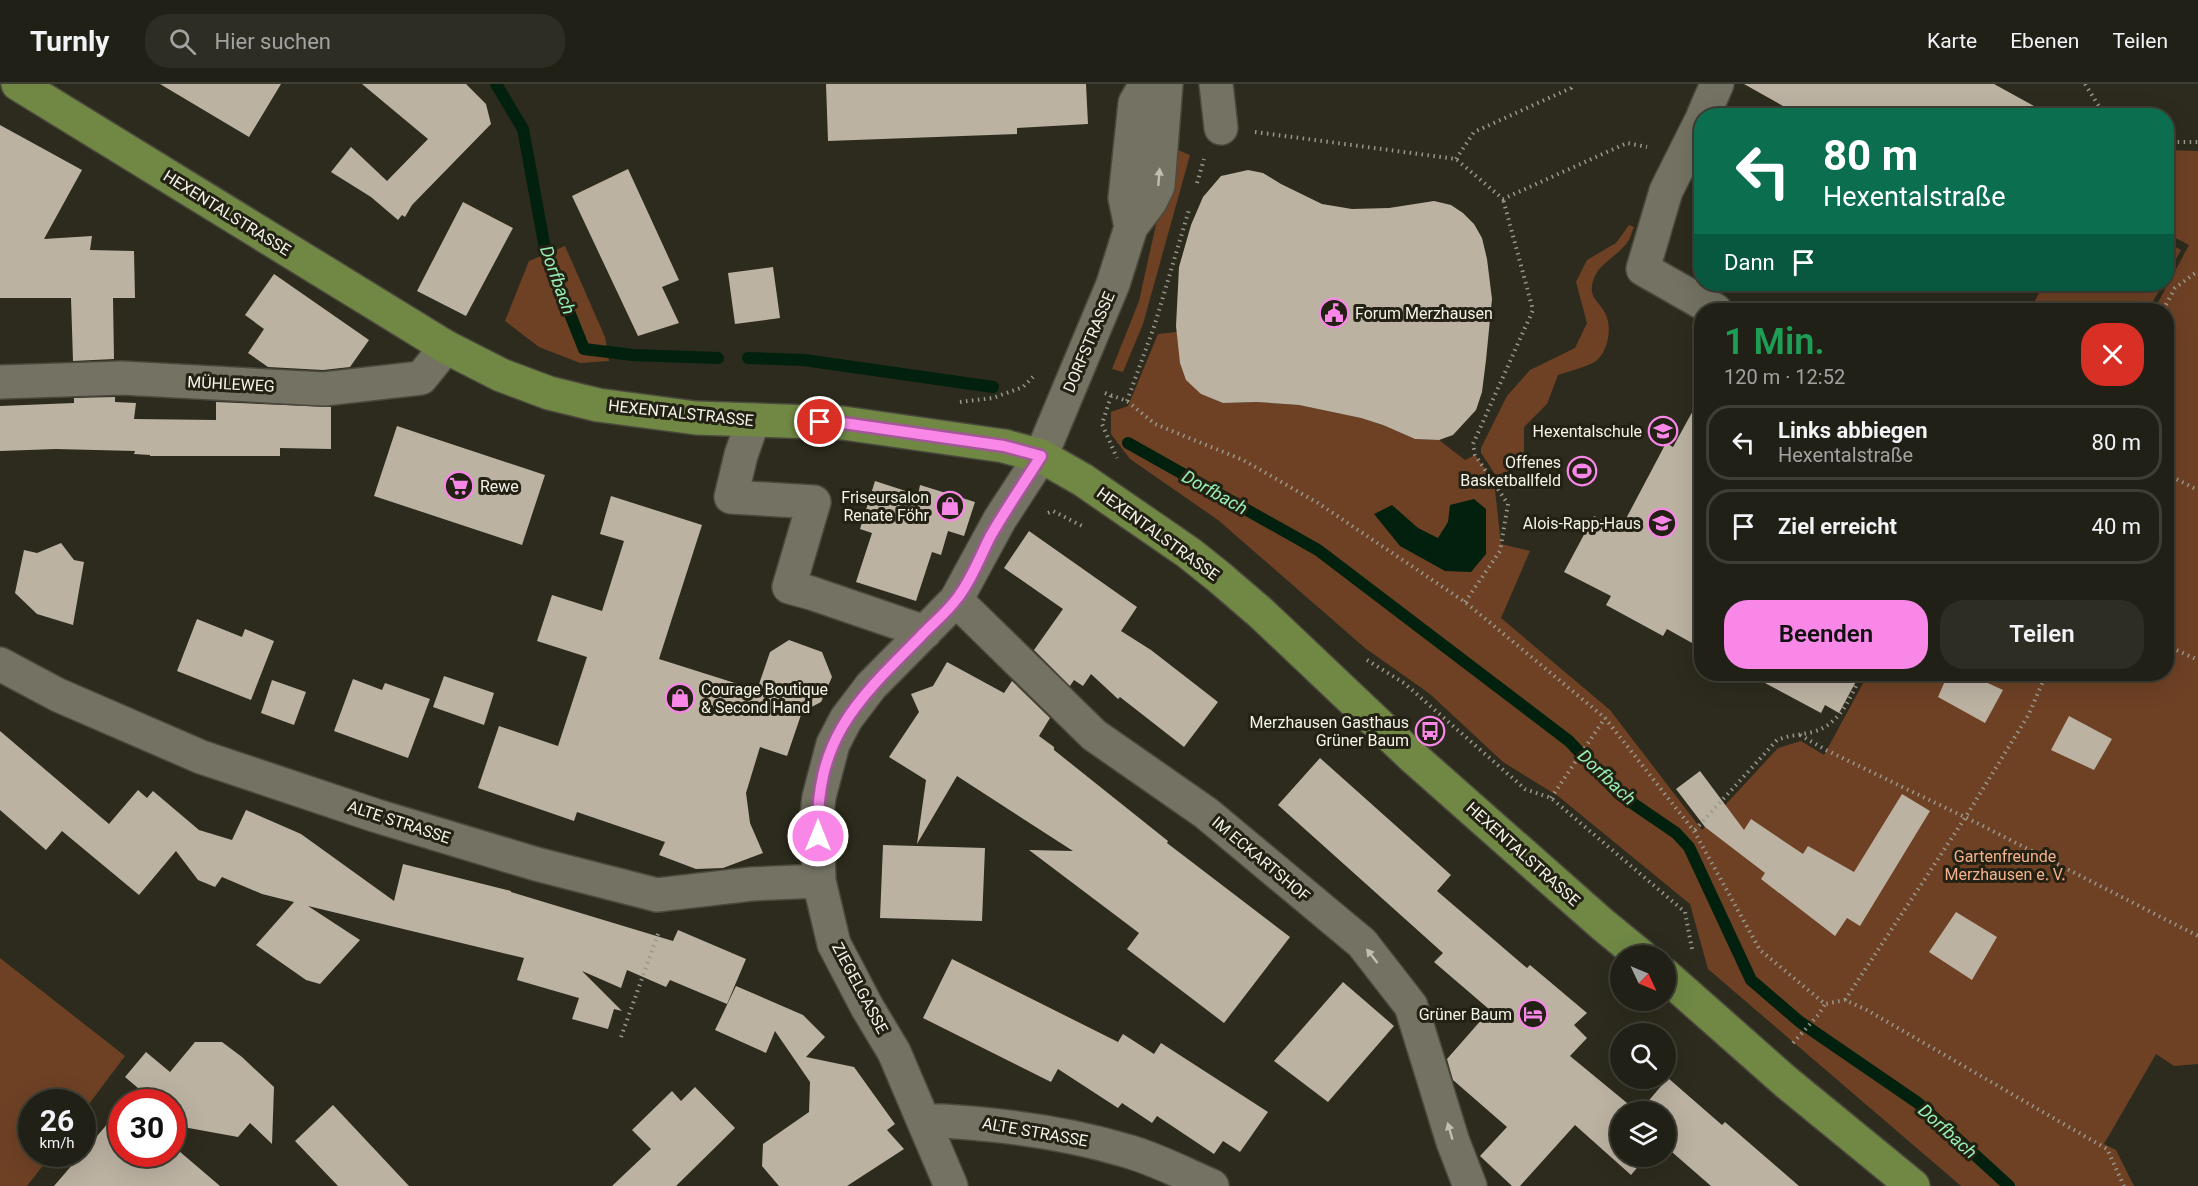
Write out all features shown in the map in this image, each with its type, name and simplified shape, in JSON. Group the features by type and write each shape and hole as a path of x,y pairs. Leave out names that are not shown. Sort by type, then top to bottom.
{"main road":[{"name":"HEXENTALSTRASSE","path":"18,84 446,347 501,375 549,393 632,410 696,418 843,423 1004,446 1041,456 1083,480 1181,547 1219,577 1262,614 1423,766 1628,945"},
{"path":"1676,984 1786,1082 1913,1186"}],"street":[{"name":"DORFSTRASSE","path":"1131,227 1125,198 1133,115 1135,103 1146,84"},
{"name":"DORFSTRASSE","path":"1041,456 1113,284 1131,227 1150,202 1158,186 1166,84"},
{"path":"1216,84 1221,128"},
{"path":"1706,108 1717,84"},
{"path":"1694,134 1666,191 1642,268 1703,303"},
{"name":"MÜHLEWEG","path":"0,382 122,378 324,389 421,378 446,347"},
{"path":"753,421 741,455 731,497 814,502 789,587 925,632"},
{"name":"ZIEGELGASSE","path":"923,1120 894,1052 834,944 819,881 817,814 824,772 833,744 846,719 871,686 956,600 1000,519 1041,456"},
{"name":"IM ECKARTSHOF","path":"956,600 1094,735 1206,813 1362,943 1411,1006 1453,1142 1470,1186"},
{"name":"ALTE STRASSE","path":"0,664 58,695 201,757 377,816 536,864 657,895 752,884 819,881"},
{"path":"923,1120 951,1186"},
{"name":"ALTE STRASSE","path":"923,1120 982,1123 1070,1136 1129,1151 1212,1186"}],"path":[{"path":"1456,159 1474,132 1571,88 1572,84"},
{"path":"2085,84 2100,108"},
{"path":"1194,192 1210,137 1221,128 1456,159 1503,199 1533,310 1473,444 1475,455 1508,504 1500,551 1465,602"},
{"path":"2174,142 2198,142"},
{"path":"1503,199 1628,143 1683,155"},
{"path":"1127,401 1155,324 1191,203"},
{"path":"2174,290 2198,271"},
{"path":"1074,379 1127,401 1155,424 1243,460 1318,503 1465,602 1605,718 1694,831 1760,950 1825,1004"},
{"path":"1111,396 1102,424 1117,458 1125,465"},
{"path":"2174,478 2198,489"},
{"path":"2174,649 2198,660"},
{"path":"1358,654 1404,683 1526,789 1551,798 1685,912 1695,963 1676,979"},
{"path":"1694,831 1777,740 1827,727 1839,717 1858,681"},
{"path":"1845,1000 1965,818 2029,714 2043,681"},
{"path":"1551,798 1605,718"},
{"path":"1800,735 1837,756 2198,936"},
{"path":"621,1037 661,925"},
{"path":"1798,1038 1825,1004 1845,1000 2107,1149 2124,1186"}],"green space":[{"path":"1173,148 1190,155 1143,324 1123,372 1112,369 1139,301"},
{"name":"Gartenfreunde Merzhausen e. V.","path":"2174,150 2198,151 2198,1064 2174,1066 2156,1054 2104,1144 2116,1150 2134,1186 1961,1186 1708,969 1690,904 1558,796 1503,762 1430,694 1365,648 1218,520 1130,459 1111,434 1111,412 1128,406 1158,334 1177,332 1201,394 1223,403 1257,402 1299,405 1361,418 1415,439 1439,440 1465,460 1475,455 1494,481 1501,544 1530,551 1501,618 1610,710 1702,830 1778,748 1801,741 1824,755 1864,681 2174,681 2174,303 2158,303 2164,291 2174,291 2174,273 2189,245 2174,237"},
{"path":"1629,225 1634,227 1629,240 1599,269 1593,281 1593,295 1605,313 1609,326 1608,340 1602,354 1593,363 1558,375 1547,404 1524,427 1524,455 1499,480 1481,453 1481,448 1507,396 1530,370 1575,348 1587,323 1576,282 1587,260 1616,243"},
{"path":"565,246 605,337 609,361 580,363 539,347 505,321 529,261"},
{"path":"2174,246 2181,250 2174,263"},
{"path":"2040,291 2159,291 2152,303 2034,303"},
{"path":"0,958 125,1056 96,1095 96,1089 18,1089 18,1167 42,1167 27,1186 0,1186"}],"shaded area":[{"path":"1474,499 1486,509 1486,554 1471,572 1445,571 1400,546 1374,514 1392,505 1418,528 1438,538 1448,522 1450,505"}],"building":[{"path":"160,84 281,84 249,137"},
{"path":"362,84 466,84 486,104 491,124 412,205 405,217 402,215 398,220 371,197 331,172 351,147 387,181 428,139"},
{"path":"826,84 1086,84 1088,124 1017,128 1017,134 828,141"},
{"path":"1744,84 1994,84 2038,108 1782,108 1783,106"},
{"path":"0,125 82,170 44,239 92,236 90,250 134,251 135,298 113,298 114,359 73,361 71,298 0,298"},
{"path":"628,169 679,280 662,287 679,323 638,336 572,196"},
{"name":"Forum Merzhausen","path":"1248,170 1263,173 1322,204 1352,209 1389,208 1434,201 1451,205 1474,224 1482,238 1492,299 1486,360 1482,392 1476,410 1453,435 1439,440 1415,439 1361,418 1299,405 1257,402 1223,403 1201,394 1186,380 1180,363 1176,326 1179,267 1191,225 1203,197 1221,176"},
{"path":"463,202 513,228 466,316 417,291"},
{"path":"773,267 780,318 735,324 728,273"},
{"path":"274,274 369,340 350,367 323,370 268,367 248,353 264,329 245,315"},
{"path":"115,397 115,402 136,403 134,419 216,420 216,402 331,407 331,449 280,448 280,456 150,456 134,454 135,451 56,449 0,451 0,406 74,403 74,398"},
{"name":"Alois-Rapp-Haus","path":"1694,409 1694,644 1667,629 1663,636 1606,605 1611,596 1564,572 1594,516 1620,530 1666,443 1673,447"},
{"name":"Rewe","path":"397,426 545,475 522,545 374,496"},
{"path":"875,481 918,495 920,485 975,502 964,536 948,531 941,555 932,552 916,601 856,582 872,533 860,529"},
{"path":"611,496 702,525 659,659 757,690 770,652 789,640 822,652 832,677 821,702 802,712 787,756 760,747 746,793 750,823 763,853 723,868 696,869 659,855 665,842 577,812 574,821 478,788 499,726 558,746 587,657 537,641 552,595 602,611 624,541 600,534"},
{"path":"1029,531 1137,607 1121,631 1151,650 1218,702 1184,747 1120,697 1118,699 1091,674 1083,686 1074,680 1070,686 1034,650 1063,609 1004,568"},
{"path":"61,543 74,560 84,562 73,625 37,614 15,593 24,550 37,553"},
{"path":"197,619 242,637 245,629 274,641 251,700 177,671"},
{"path":"947,662 1004,693 1012,681 1050,718 1039,736 1054,747 1054,750 1168,841 1167,843 1290,937 1224,1023 1127,949 1139,933 1029,850 1073,851 957,776 917,844 926,780 889,757 919,712 911,694 933,686"},
{"path":"444,676 494,693 484,725 433,707"},
{"path":"353,679 382,690 385,683 430,699 408,758 334,731"},
{"path":"272,680 306,692 294,725 261,713"},
{"path":"1761,681 1856,681 1839,713 1825,705 1821,713"},
{"path":"1945,681 1983,681 2003,690 1985,723 1938,697"},
{"path":"2069,716 2112,739 2094,770 2051,750"},
{"path":"0,731 109,824 138,790 147,798 153,791 199,830 232,840 246,810 301,834 394,901 403,864 511,891 673,941 678,930 746,959 727,1004 670,980 666,987 627,970 621,988 582,971 622,1011 614,1009 608,1029 572,1019 579,998 517,980 524,958 308,906 360,940 320,984 306,980 256,945 294,902 262,894 222,877 215,887 198,880 176,851 139,895 62,831 46,850 0,810"},
{"path":"1320,758 1451,875 1437,891 1527,968 1530,965 1587,1013 1574,1025 1587,1038 1570,1056 1625,1101 1610,1101 1610,1156 1575,1125 1520,1186 1512,1186 1480,1156 1507,1127 1453,1080 1447,1059 1490,1010 1434,962 1443,953 1278,805"},
{"path":"1700,771 1744,830 1751,819 1803,854 1808,846 1854,872 1902,794 1930,811 1860,926 1847,918 1835,936 1761,879 1765,873 1705,827 1676,789"},
{"path":"883,845 985,848 982,921 880,918"},
{"path":"1956,912 1997,937 1972,980 1929,952"},
{"path":"952,959 1118,1042 1123,1034 1154,1054 1161,1043 1268,1112 1240,1152 1223,1141 1214,1154 1157,1116 1152,1123 1122,1103 1118,1108 1058,1069 1051,1082 923,1018"},
{"path":"1343,982 1394,1026 1328,1102 1274,1061"},
{"path":"736,986 803,1015 825,1037 806,1057 854,1067 895,1124 887,1130 904,1149 847,1186 779,1186 762,1166 763,1144 809,1112 810,1082 775,1031 766,1053 715,1030"},
{"path":"195,1042 222,1042 274,1087 272,1144 250,1123 238,1137 186,1128 186,1089 137,1089 125,1077 146,1052 170,1072"},
{"path":"1676,1085 1722,1125 1725,1122 1799,1186 1711,1186 1676,1156 1676,1101 1648,1101 1659,1089 1676,1089"},
{"path":"695,1087 735,1128 676,1186 612,1186 651,1149 632,1130 672,1091 681,1101"},
{"path":"333,1105 409,1186 338,1186 295,1141"},
{"path":"108,1123 108,1167 186,1167 186,1157 220,1186 54,1186 70,1167 96,1167 96,1137"},
{"path":"1622,1167 1638,1167 1631,1175"}],"waterway":[{"name":"Dorfbach","path":"496,84 523,129 546,254 584,349 633,355 718,358"},
{"name":"Dorfbach","path":"748,358 804,360 993,387"},
{"name":"Dorfbach","path":"1128,443 1318,550 1569,741 1619,794 1676,833 1689,847 1751,980 1800,1022 1918,1103 2009,1186"}],"place":[{"name":"Forum Merzhausen","path":"1334,313"},
{"name":"Hexentalschule","path":"1663,431"},
{"name":"Offenes Basketballfeld","path":"1582,471"},
{"name":"Rewe","path":"459,486"},
{"name":"Friseursalon Renate Föhr","path":"950,506"},
{"name":"Alois-Rapp-Haus","path":"1662,523"},
{"name":"Courage Boutique & Second Hand","path":"680,698"},
{"name":"Merzhausen Gasthaus Grüner Baum","path":"1430,731"},
{"name":"Grüner Baum","path":"1533,1014"}],"route":[{"path":"818,836 817,814 824,772 833,744 846,719 871,686 956,600 1000,519 1041,456 1004,446 843,423 820,422"}]}
